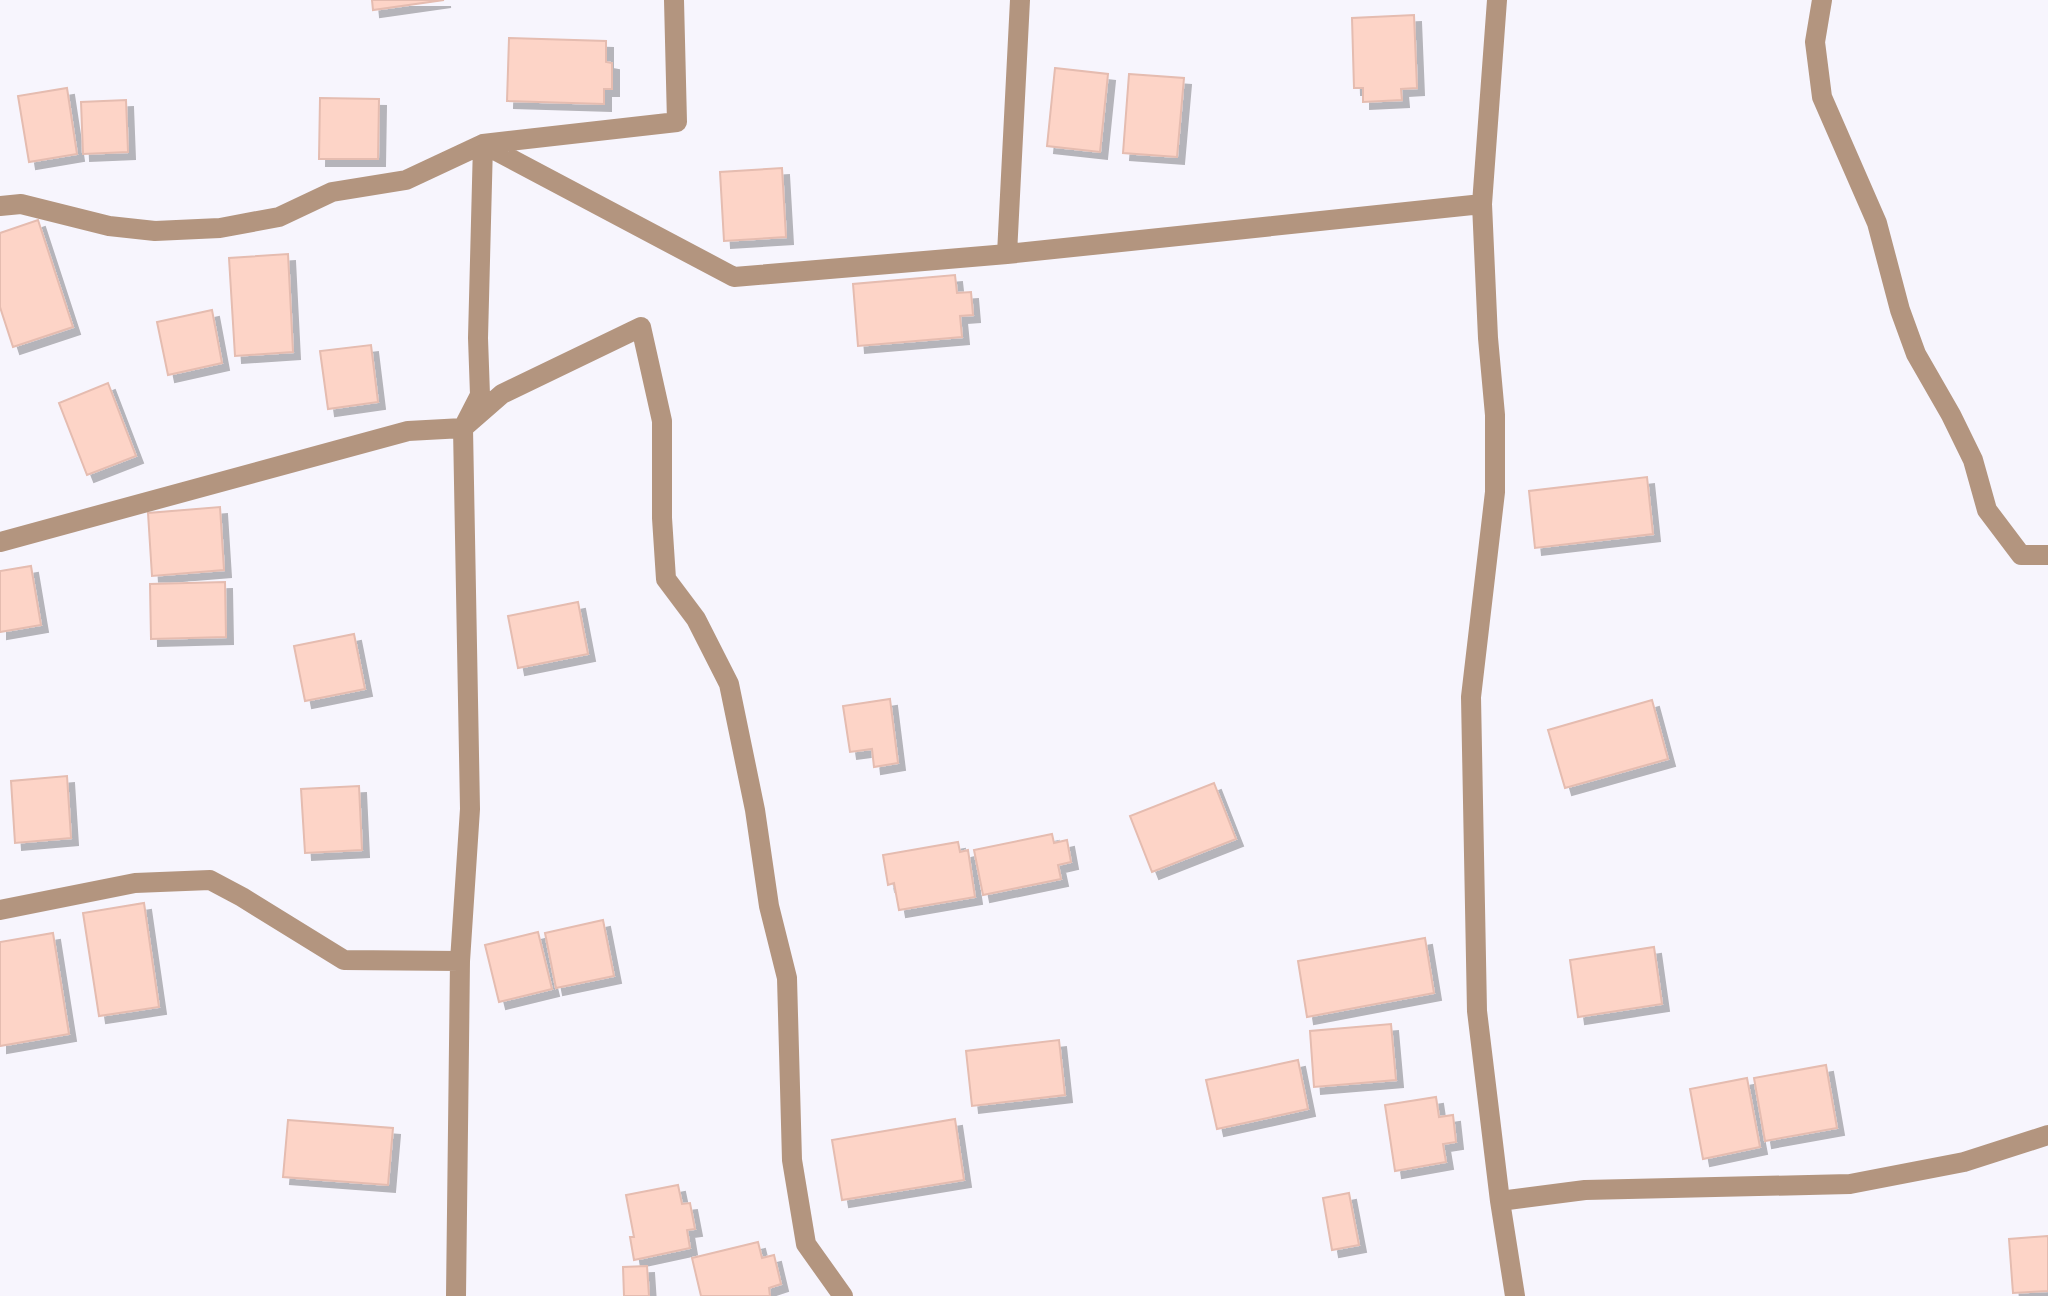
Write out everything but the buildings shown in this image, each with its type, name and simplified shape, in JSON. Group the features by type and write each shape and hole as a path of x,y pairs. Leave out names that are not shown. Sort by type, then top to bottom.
{"street":[{"path":"0,206 21,204 109,226 155,231 220,228 279,217 332,192 406,180 483,144 677,122 674,0"},
{"path":"1007,254 1020,0"},
{"path":"1497,0 1482,204 1495,415 1495,492 1471,697 1477,1011 1515,1296"},
{"path":"1818,1 1815,42 1822,97 1877,223 1900,310 1916,354 1973,460 1987,510 2021,555 2048,555"},
{"path":"483,144 734,277 1007,254 1482,204"},
{"path":"456,1296 460,961 470,809 463,428 480,395 478,338 483,144"},
{"path":"0,542 408,431 463,428 502,394 641,327 662,421 662,518 666,579 696,619 729,684 755,810 769,906 787,978 792,1160 806,1244 843,1296"},
{"path":"0,910 135,883 210,880 344,960 460,961"},
{"path":"1500,1201 1585,1190 1850,1184 1964,1162 2048,1135"}]}
